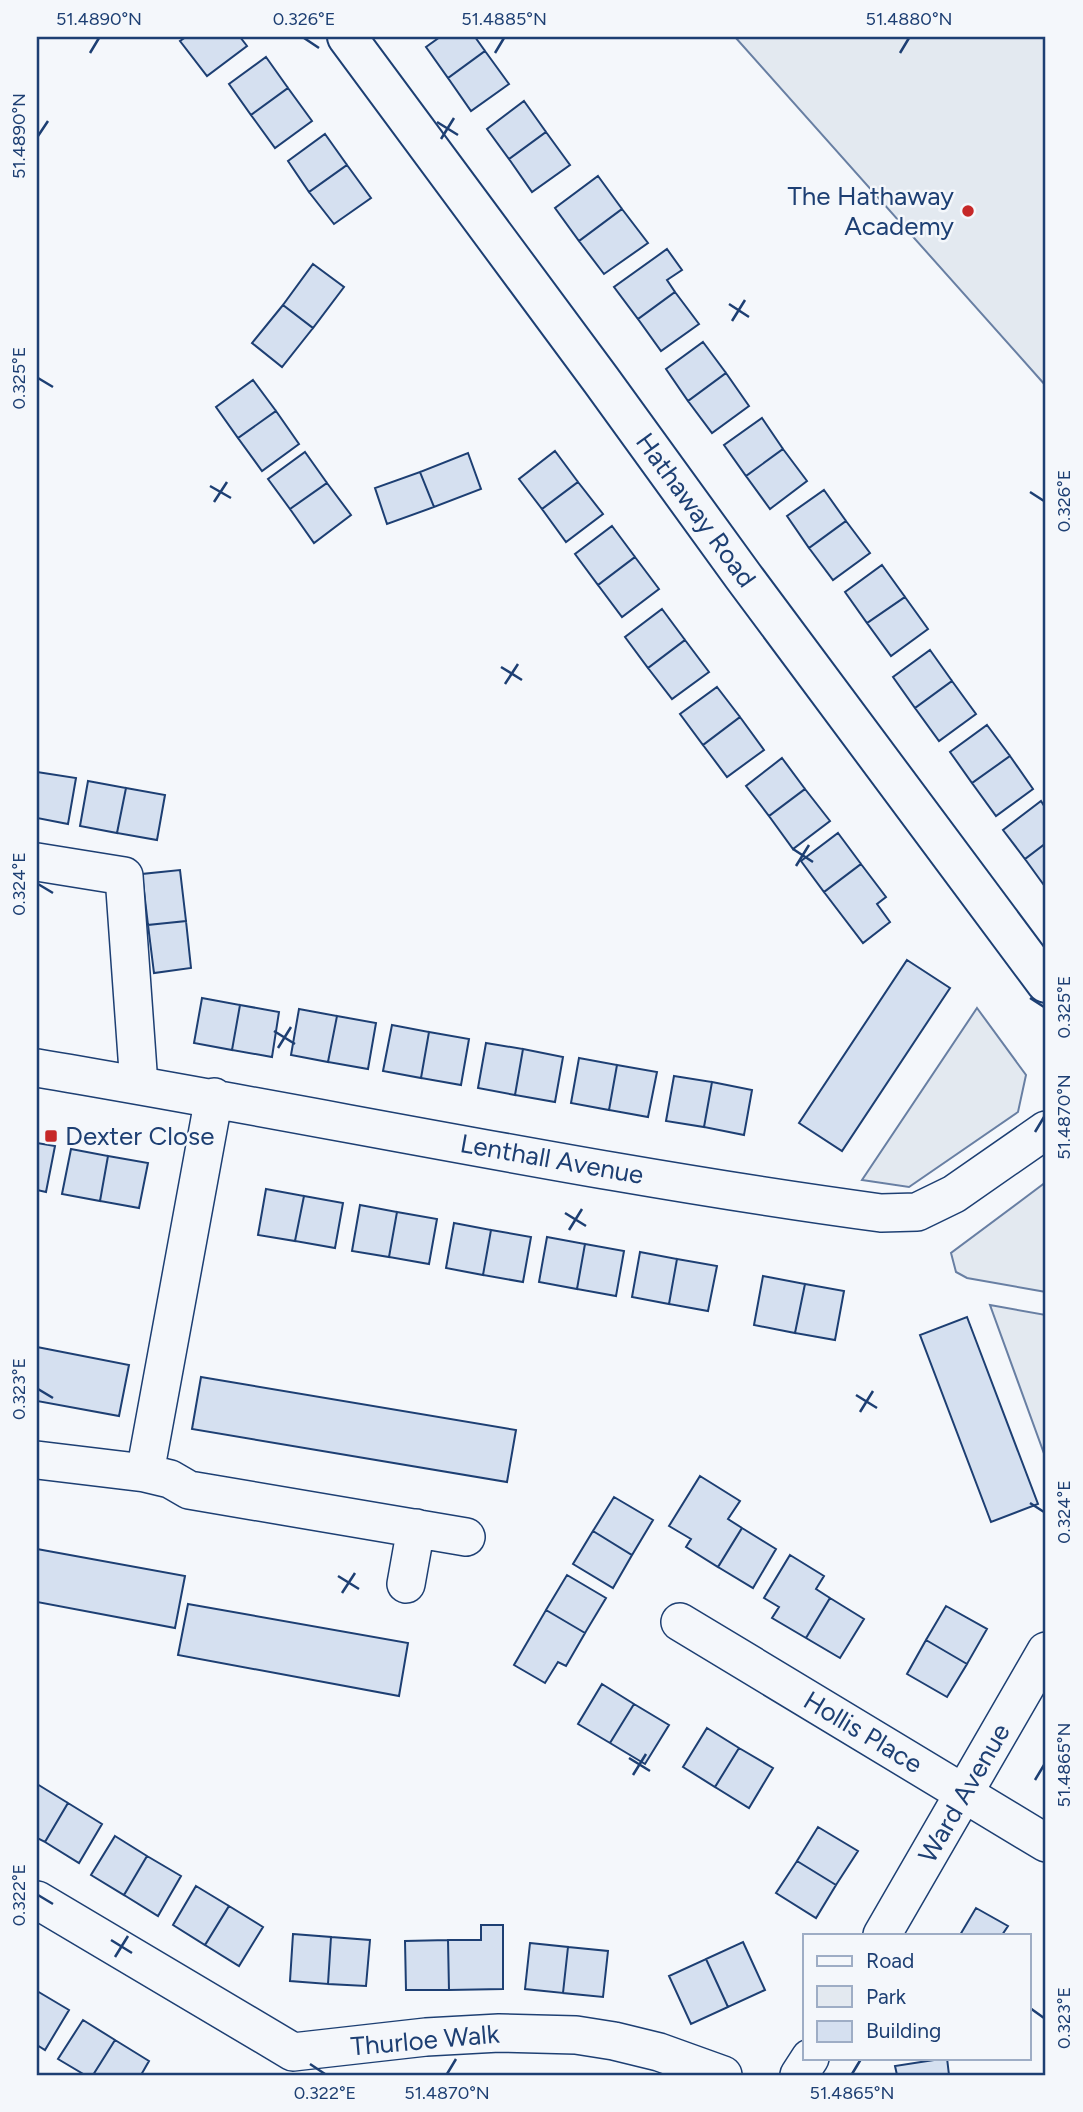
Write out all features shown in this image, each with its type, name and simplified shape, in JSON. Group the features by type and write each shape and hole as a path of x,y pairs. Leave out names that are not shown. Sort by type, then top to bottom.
{"street":[{"name":"Hathaway Road","path":"347,37 1046,983"},
{"path":"37,862 124,876 139,1085"},
{"name":"Lenthall Avenue","path":"37,1068 214,1097 538,1157 881,1213 917,1212 954,1194 1046,1130"},
{"path":"145,1473 214,1097"},
{"path":"37,1460 145,1473 170,1479 188,1490 466,1537"},
{"path":"406,1584 416,1528"},
{"name":"Hollis Place","path":"680,1622 1046,1843"},
{"name":"Ward Avenue","path":"883,1934 1046,1651"},
{"name":"Thurloe Walk","path":"37,1900 293,2052 426,2037 499,2033 576,2035 659,2052 723,2075"},
{"path":"799,2075 809,2060"}],"green space":[{"name":"The Hathaway Academy","path":"735,37 1046,37 1046,386"},
{"path":"977,1008 1026,1075 1018,1112 909,1187 862,1180"},
{"path":"1046,1182 1046,1292 967,1278 956,1272 951,1253"},
{"path":"990,1305 1046,1315 1046,1459"}],"building":[{"path":"186,37 240,37 247,46 207,76 180,41"},
{"path":"440,37 475,37 485,51 448,78 426,47"},
{"path":"485,51 509,84 471,111 448,78"},
{"path":"266,57 288,88 251,115 229,84"},
{"path":"288,88 312,121 275,148 251,115"},
{"path":"524,101 546,132 509,159 487,129"},
{"path":"546,132 570,165 532,192 509,159"},
{"path":"325,134 347,165 309,192 288,161"},
{"path":"347,165 371,198 334,224 309,192"},
{"path":"598,176 622,209 579,241 555,208"},
{"path":"622,209 648,243 604,274 579,241"},
{"path":"667,249 682,270 667,280 675,292 638,319 614,287"},
{"path":"313,264 344,287 313,328 283,305"},
{"path":"675,292 699,324 661,351 638,319"},
{"path":"283,305 313,328 282,367 252,343"},
{"path":"703,342 726,373 688,401 666,369"},
{"path":"726,373 749,406 712,433 688,401"},
{"path":"253,380 276,411 238,438 216,407"},
{"path":"276,411 299,444 262,471 238,438"},
{"path":"762,418 783,449 746,476 724,445"},
{"path":"783,449 807,481 770,509 746,476"},
{"path":"555,451 578,482 542,509 519,479"},
{"path":"305,452 327,483 290,509 268,479"},
{"path":"468,453 481,489 434,507 420,472"},
{"path":"420,472 434,507 387,524 375,488"},
{"path":"578,482 603,514 566,542 542,509"},
{"path":"327,483 351,515 314,543 290,509"},
{"path":"824,490 846,521 809,548 787,516"},
{"path":"846,521 870,553 833,580 809,548"},
{"path":"612,526 635,557 598,585 575,554"},
{"path":"635,557 659,589 622,617 598,585"},
{"path":"882,565 905,597 867,623 845,592"},
{"path":"905,597 928,629 891,656 867,623"},
{"path":"662,609 685,640 648,668 625,637"},
{"path":"685,640 709,672 672,699 648,668"},
{"path":"930,650 952,681 915,708 893,677"},
{"path":"952,681 976,714 939,741 915,708"},
{"path":"717,687 740,717 703,745 680,714"},
{"path":"740,717 764,750 727,777 703,745"},
{"path":"987,725 1010,756 972,783 950,752"},
{"path":"1010,756 1033,789 996,816 972,783"},
{"path":"782,758 805,789 769,816 746,786"},
{"path":"37,772 76,778 68,824 37,818"},
{"path":"88,781 126,788 117,833 80,826"},
{"path":"126,788 165,795 157,840 117,833"},
{"path":"805,789 830,821 793,849 769,816"},
{"path":"1041,801 1046,809 1046,843 1025,859 1003,830"},
{"path":"838,833 861,864 824,892 801,861"},
{"path":"1046,843 1046,888 1025,859"},
{"path":"861,864 886,897 877,904 890,922 863,943 824,892"},
{"path":"180,870 186,921 148,925 142,874"},
{"path":"186,921 191,968 154,973 148,925"},
{"path":"907,960 950,988 842,1151 799,1123"},
{"path":"202,998 240,1005 232,1050 194,1043"},
{"path":"240,1005 279,1012 272,1057 232,1050"},
{"path":"299,1009 337,1016 328,1062 291,1055"},
{"path":"337,1016 376,1023 368,1069 328,1062"},
{"path":"392,1025 429,1032 421,1078 383,1071"},
{"path":"429,1032 469,1039 461,1085 421,1078"},
{"path":"486,1043 523,1049 515,1095 478,1088"},
{"path":"523,1049 563,1057 555,1102 515,1095"},
{"path":"579,1058 617,1065 609,1110 571,1103"},
{"path":"617,1065 657,1072 648,1117 609,1110"},
{"path":"674,1076 712,1082 704,1127 666,1121"},
{"path":"712,1082 752,1090 744,1135 704,1127"},
{"path":"37,1143 55,1146 46,1192 37,1190"},
{"path":"71,1149 108,1156 100,1201 62,1194"},
{"path":"108,1156 148,1163 139,1208 100,1201"},
{"path":"266,1189 304,1196 295,1241 258,1235"},
{"path":"304,1196 343,1203 335,1248 295,1241"},
{"path":"360,1205 397,1212 389,1257 352,1251"},
{"path":"397,1212 437,1219 429,1264 389,1257"},
{"path":"454,1223 491,1230 483,1275 446,1268"},
{"path":"491,1230 531,1237 523,1282 483,1275"},
{"path":"547,1237 585,1244 577,1289 539,1282"},
{"path":"585,1244 624,1251 616,1296 577,1289"},
{"path":"640,1252 677,1259 669,1304 632,1297"},
{"path":"677,1259 717,1266 708,1311 669,1304"},
{"path":"763,1276 805,1284 795,1333 754,1325"},
{"path":"805,1284 844,1291 835,1340 795,1333"},
{"path":"967,1317 1038,1504 991,1522 920,1335"},
{"path":"37,1347 129,1365 119,1416 37,1401"},
{"path":"201,1377 516,1430 507,1482 192,1429"},
{"path":"700,1476 740,1501 728,1519 742,1528 718,1567 686,1547 691,1539 669,1526"},
{"path":"614,1497 653,1520 632,1555 593,1531"},
{"path":"742,1528 776,1549 753,1588 718,1567"},
{"path":"593,1531 632,1555 613,1588 573,1564"},
{"path":"37,1549 185,1576 175,1628 37,1602"},
{"path":"790,1555 824,1576 816,1589 830,1598 806,1638 772,1618 779,1607 764,1598"},
{"path":"567,1575 606,1598 585,1633 546,1610"},
{"path":"830,1598 864,1619 840,1658 806,1638"},
{"path":"188,1604 408,1643 399,1696 178,1655"},
{"path":"946,1606 987,1629 967,1664 926,1640"},
{"path":"546,1610 585,1633 566,1666 558,1662 545,1683 514,1665"},
{"path":"926,1640 967,1664 947,1697 907,1674"},
{"path":"602,1684 634,1704 610,1743 578,1724"},
{"path":"634,1704 669,1725 645,1764 610,1743"},
{"path":"707,1728 739,1748 715,1787 683,1767"},
{"path":"739,1748 773,1768 749,1808 715,1787"},
{"path":"37,1784 68,1803 45,1842 37,1838"},
{"path":"68,1803 102,1824 79,1863 45,1842"},
{"path":"818,1827 858,1851 836,1885 797,1861"},
{"path":"115,1836 147,1856 124,1895 91,1875"},
{"path":"147,1856 181,1876 158,1916 124,1895"},
{"path":"797,1861 836,1885 816,1918 776,1893"},
{"path":"196,1886 229,1906 205,1945 173,1925"},
{"path":"229,1906 263,1927 239,1966 205,1945"},
{"path":"976,1908 1008,1926 1003,1934 961,1934"},
{"path":"481,1925 503,1925 503,1989 449,1990 448,1940 481,1940"},
{"path":"293,1934 331,1937 328,1984 290,1981"},
{"path":"331,1937 370,1940 366,1986 328,1984"},
{"path":"448,1940 449,1990 406,1990 405,1941"},
{"path":"743,1942 765,1990 728,2007 706,1959"},
{"path":"530,1943 568,1947 563,1993 525,1989"},
{"path":"568,1947 608,1951 603,1997 563,1993"},
{"path":"706,1959 728,2007 691,2024 669,1976"},
{"path":"37,1991 69,2010 45,2050 37,2045"},
{"path":"83,2020 115,2040 93,2075 85,2075 58,2059"},
{"path":"115,2040 149,2061 141,2075 93,2075"},
{"path":"947,2060 949,2075 897,2075 895,2066"}],"place":[{"name":"The Hathaway Academy","path":"968,211"},
{"name":"Dexter Close","path":"51,1136"}]}
